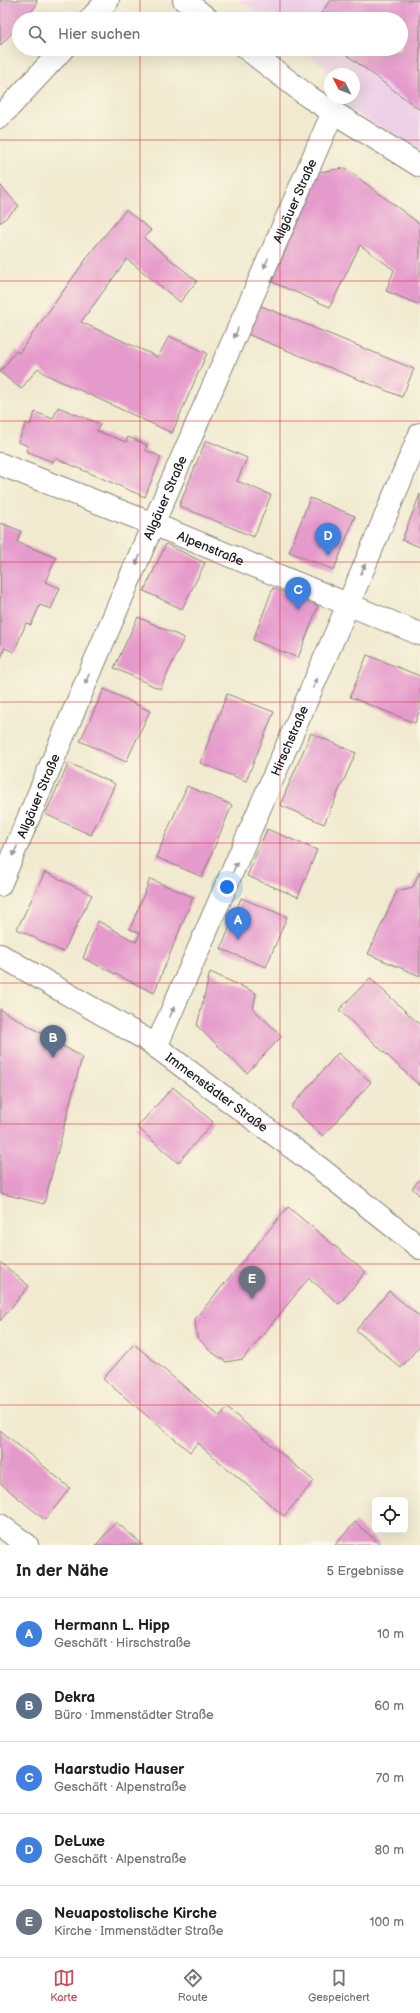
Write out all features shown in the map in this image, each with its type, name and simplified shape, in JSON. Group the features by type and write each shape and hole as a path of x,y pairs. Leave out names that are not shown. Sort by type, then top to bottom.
{"street":[{"path":"97,12 108,0"},
{"path":"184,0 199,12"},
{"path":"0,117 57,56"},
{"path":"256,56 309,97 420,166"},
{"name":"Allgäuer Straße","path":"0,885 153,524 332,112"},
{"name":"Hirschstraße","path":"156,1047 348,605 420,434"},
{"name":"Alpenstraße","path":"0,464 153,524 420,634"},
{"name":"Immenstädter Straße","path":"0,956 156,1047 321,1169 420,1248"},
{"path":"0,1525 27,1545"}],"shaded area":[{"path":"239,0 420,0 420,150 340,104 360,104 360,68 327,68 311,56 408,56 408,12 255,12"}],"building":[{"path":"0,0 37,0 36,6 31,12 12,12 12,33 0,46"},
{"path":"330,0 420,0 420,110 348,56 408,56 408,12 322,12"},
{"path":"345,168 420,224 420,305 386,291 394,270 360,245 330,307 272,282 319,172"},
{"path":"0,185 19,206 0,223"},
{"path":"126,210 151,230 144,238 197,281 180,302 127,259 81,322 158,357 169,336 207,353 172,433 45,374 38,368 21,389 0,372 16,351 19,353 94,248"},
{"path":"259,305 414,369 402,397 247,334"},
{"path":"58,407 100,424 97,431 126,442 128,437 147,445 145,450 161,457 145,497 55,458 53,462 26,451 28,446 18,442 26,423 30,425 35,412 53,419"},
{"path":"206,440 247,458 237,481 271,495 254,537 179,506"},
{"path":"420,494 420,547 402,540"},
{"path":"310,498 355,516 334,570 289,552"},
{"path":"1,523 21,531 17,542 56,558 45,582 60,588 51,609 40,605 31,625 26,623 14,652 5,648 0,660"},
{"path":"166,544 205,563 182,609 144,591"},
{"path":"273,588 318,606 298,658 253,640"},
{"path":"138,617 184,638 160,689 114,668"},
{"path":"367,655 420,676 420,710 415,723 350,697"},
{"path":"104,689 150,711 126,762 80,741"},
{"path":"227,694 274,712 246,781 200,763"},
{"path":"311,733 356,753 324,824 280,805"},
{"path":"69,763 115,784 91,835 45,814"},
{"path":"187,786 232,805 202,877 156,857"},
{"path":"267,829 317,850 298,897 247,876"},
{"path":"420,871 420,976 368,954 397,891 413,887"},
{"path":"45,872 92,895 63,952 17,929"},
{"path":"150,879 193,897 154,993 83,958 98,921 136,942 140,933 130,929"},
{"path":"241,898 287,917 266,967 221,949"},
{"path":"210,972 256,993 253,1009 282,1036 247,1073 197,1026"},
{"path":"370,978 420,1025 420,1086 339,1010"},
{"path":"0,1009 82,1057 44,1204 0,1193"},
{"path":"338,1053 371,1082 323,1136 291,1107"},
{"path":"173,1087 213,1122 178,1163 137,1127"},
{"path":"420,1179 420,1196 412,1188"},
{"path":"288,1207 366,1272 339,1304 309,1278 243,1359 226,1362 209,1350 197,1337 195,1319"},
{"path":"0,1262 29,1286 0,1321"},
{"path":"389,1291 420,1317 420,1345 401,1368 356,1330"},
{"path":"134,1344 220,1417 227,1408 314,1481 284,1516 197,1443 190,1452 103,1379"},
{"path":"0,1430 70,1488 45,1520 0,1483"},
{"path":"116,1522 143,1545 96,1545"},
{"path":"355,1522 381,1545 335,1545"}],"place":[{"name":"DeLuxe","path":"328,556"},
{"name":"Haarstudio Hauser","path":"298,610"},
{"name":"Hermann L. Hipp","path":"238,940"},
{"name":"Dekra","path":"53,1058"},
{"name":"Neuapostolische Kirche","path":"252,1299"}]}
